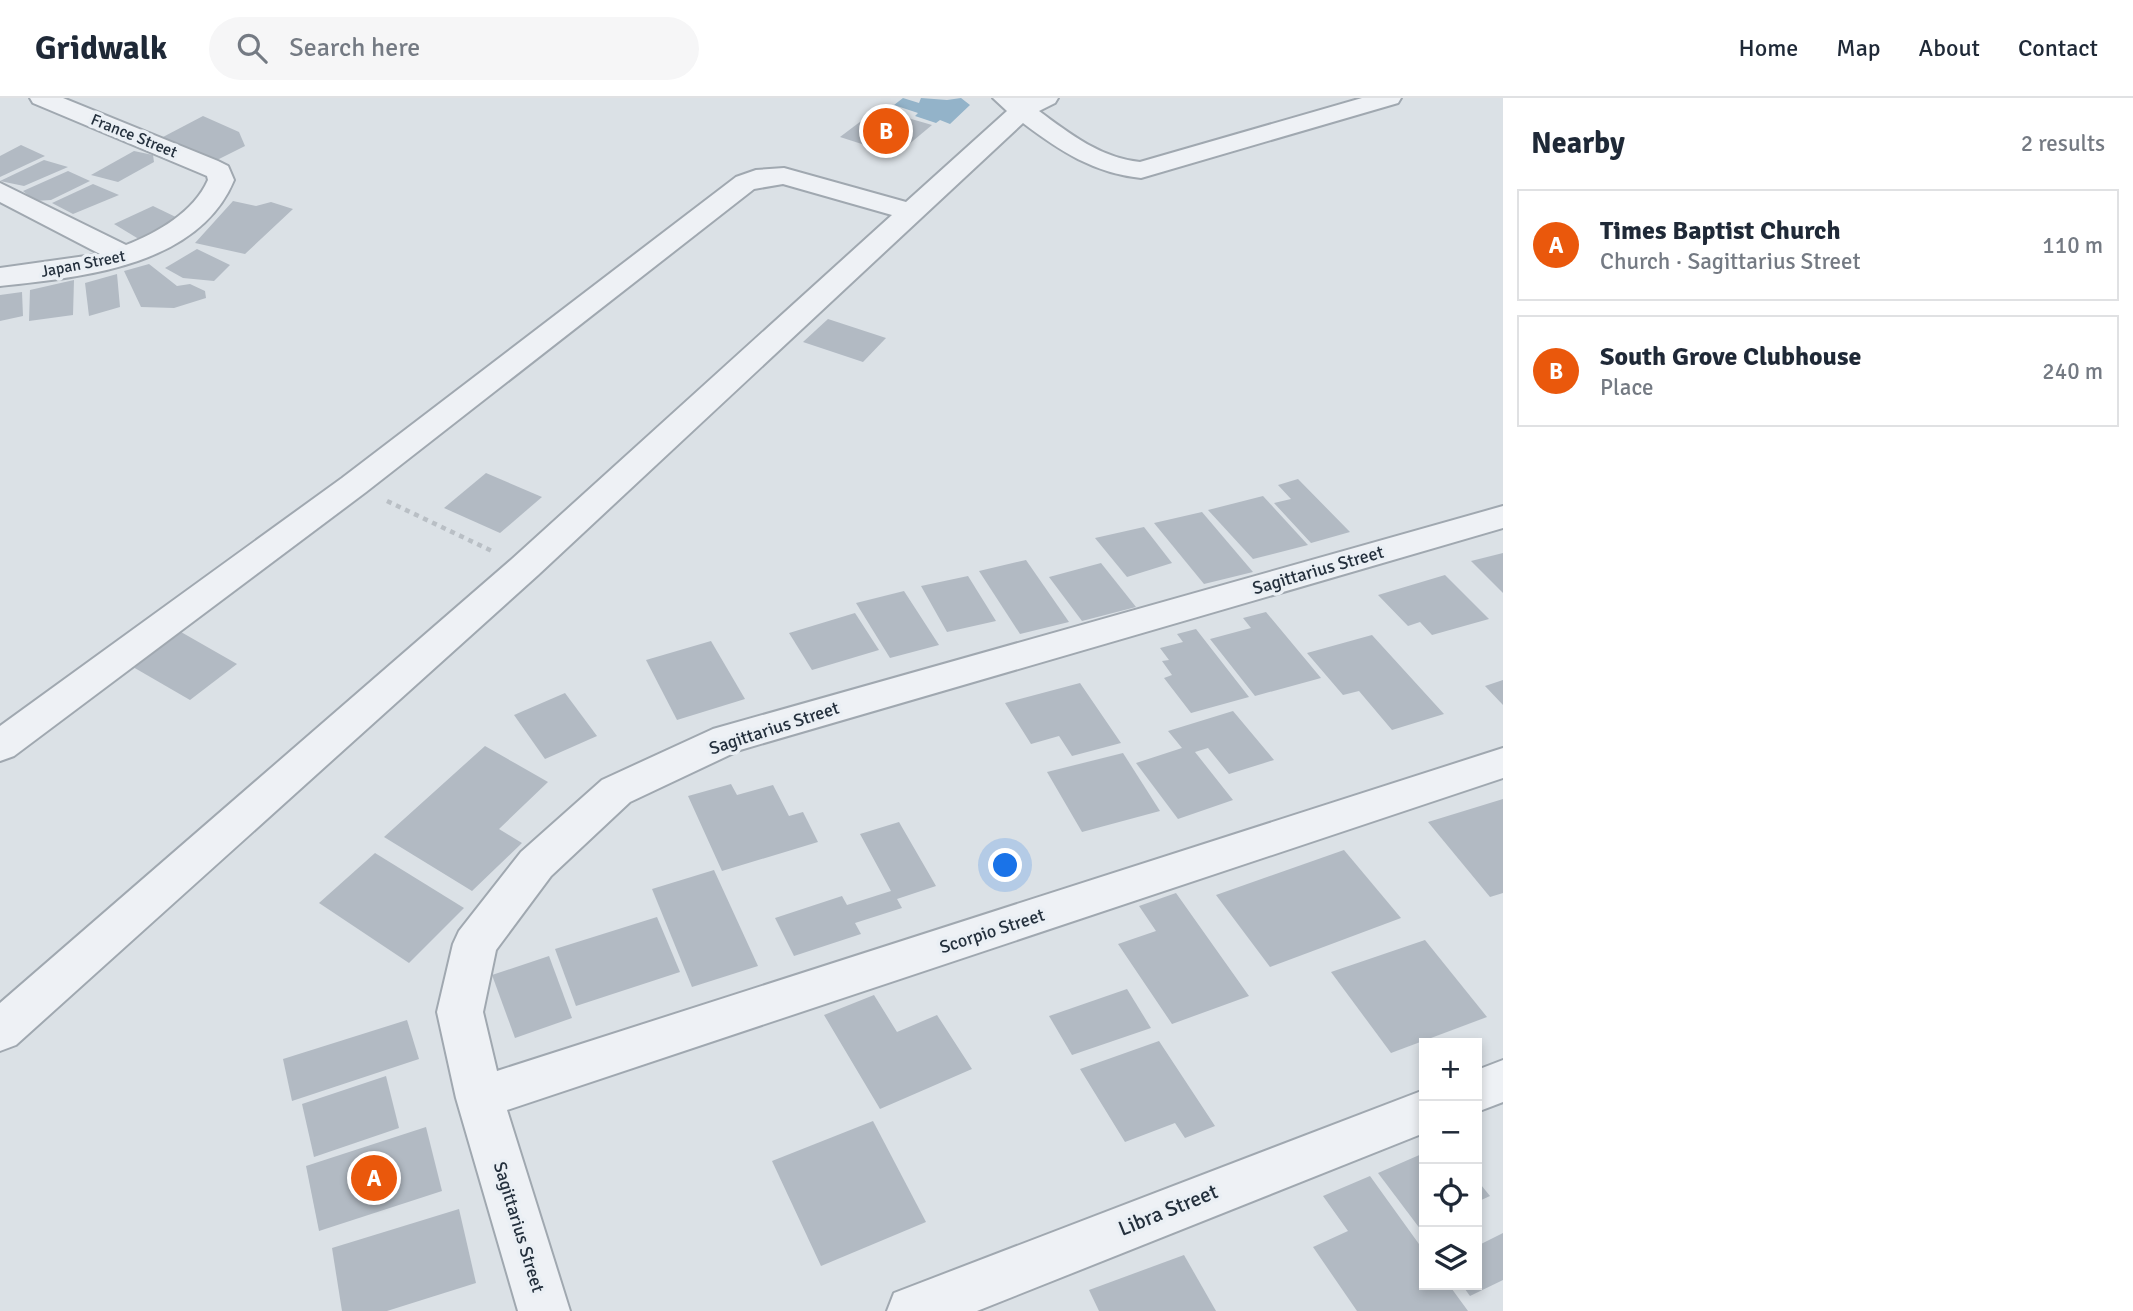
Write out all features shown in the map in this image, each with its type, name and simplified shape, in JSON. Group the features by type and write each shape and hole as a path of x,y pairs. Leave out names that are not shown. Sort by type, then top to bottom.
{"street":[{"name":"France Street","path":"42,98 209,167 219,173 221,180"},
{"path":"0,1031 525,567 630,468 913,212 1024,102 1098,161 1118,169 1142,170 1389,98"},
{"path":"0,746 354,485 745,183 756,178 784,176 913,212"},
{"name":"Japan Street","path":"0,277 60,270 128,257 176,232 209,201 221,180"},
{"path":"0,191 128,257"},
{"name":"Sagittarius Street","path":"544,1311 480,1098 460,1013 475,944 536,864 616,791 727,739 1503,517"},
{"name":"Scorpio Street","path":"480,1098 1503,763"},
{"path":"1482,1089 1503,1081"},
{"name":"Libra Street","path":"914,1311 1419,1113"}],"path":[{"path":"354,485 525,567"}],"water":[{"path":"903,98 919,103 921,98 961,98 970,105 950,124 940,120 936,123 915,116 918,113 894,105"}],"building":[{"path":"877,109 932,125 896,155 840,137"},
{"path":"203,116 239,132 245,146 213,162 163,137"},
{"path":"21,145 45,156 0,177 0,156"},
{"path":"134,151 153,155 154,162 118,182 91,175"},
{"path":"44,160 68,167 24,186 0,181"},
{"path":"68,171 90,181 51,200 35,201 23,191"},
{"path":"93,184 119,195 73,214 52,203"},
{"path":"233,201 256,206 271,202 293,209 245,254 195,243"},
{"path":"153,206 182,220 142,241 114,224"},
{"path":"197,249 230,265 214,281 183,278 165,268"},
{"path":"149,264 177,286 190,284 205,291 206,298 174,308 141,307 124,271"},
{"path":"117,274 120,307 89,316 85,283"},
{"path":"74,280 73,315 29,321 30,290"},
{"path":"22,292 23,316 0,321 0,295"},
{"path":"828,319 886,338 863,362 803,342"},
{"path":"486,473 542,497 500,533 444,508"},
{"path":"1298,479 1350,532 1311,543 1274,503 1291,499 1278,485"},
{"path":"1263,496 1308,545 1253,559 1208,510"},
{"path":"1202,512 1253,572 1204,584 1154,523"},
{"path":"1144,527 1172,563 1127,577 1095,538"},
{"path":"1503,553 1503,593 1471,561"},
{"path":"1026,560 1069,622 1020,634 979,571"},
{"path":"1101,563 1136,607 1082,621 1049,577"},
{"path":"1445,575 1489,619 1432,635 1420,622 1408,626 1378,595"},
{"path":"968,576 996,621 947,632 921,586"},
{"path":"904,591 939,645 890,658 856,603"},
{"path":"1266,612 1321,678 1255,696 1210,639 1251,628 1243,618"},
{"path":"855,613 879,650 812,670 789,633"},
{"path":"1196,629 1249,697 1191,713 1164,678 1172,675 1162,661 1169,660 1160,648 1183,642 1177,634"},
{"path":"181,632 237,664 190,700 133,667"},
{"path":"1372,635 1444,714 1392,730 1359,691 1343,695 1307,653"},
{"path":"711,641 745,699 677,720 646,660"},
{"path":"1503,680 1503,705 1485,686"},
{"path":"1080,683 1121,743 1072,756 1059,736 1031,744 1005,703"},
{"path":"565,693 597,736 545,759 514,715"},
{"path":"1233,711 1274,760 1229,774 1208,748 1195,752 1233,800 1178,819 1136,763 1182,748 1168,731"},
{"path":"485,746 548,782 499,829 522,843 472,891 384,837"},
{"path":"1123,753 1160,811 1082,832 1047,772"},
{"path":"731,784 737,795 773,785 789,816 803,812 818,842 722,871 688,796"},
{"path":"1503,799 1503,893 1490,897 1428,822"},
{"path":"899,822 936,886 897,899 902,908 855,923 861,934 794,956 775,918 842,896 847,905 891,891 860,834"},
{"path":"1344,850 1401,918 1270,967 1216,895"},
{"path":"375,853 464,908 409,963 319,903"},
{"path":"714,870 758,966 692,987 652,889"},
{"path":"1176,893 1249,996 1172,1024 1118,944 1156,931 1139,906"},
{"path":"657,917 680,972 576,1006 555,949"},
{"path":"1425,940 1487,1017 1431,1038 1419,1038 1419,1042 1391,1053 1331,972"},
{"path":"549,956 572,1018 515,1038 492,975"},
{"path":"1127,989 1151,1028 1072,1055 1049,1016"},
{"path":"874,995 897,1032 937,1015 972,1069 880,1109 824,1015"},
{"path":"407,1020 419,1059 292,1101 283,1059"},
{"path":"1159,1041 1215,1126 1185,1138 1175,1123 1125,1142 1080,1069"},
{"path":"386,1076 399,1128 314,1157 302,1104"},
{"path":"873,1121 926,1222 821,1266 772,1161"},
{"path":"426,1127 442,1191 319,1231 306,1166"},
{"path":"1419,1155 1419,1227 1378,1173"},
{"path":"1370,1176 1419,1244 1419,1290 1453,1290 1468,1311 1357,1311 1313,1247 1348,1231 1323,1196"},
{"path":"1482,1186 1490,1196 1482,1200"},
{"path":"459,1209 476,1283 387,1311 342,1311 332,1248"},
{"path":"1503,1233 1503,1280 1470,1296 1466,1290 1482,1290 1482,1244"},
{"path":"1184,1255 1216,1311 1099,1311 1089,1290"}],"place":[{"name":"South Grove Clubhouse","path":"886,131"},
{"name":"Times Baptist Church","path":"374,1178"}]}
